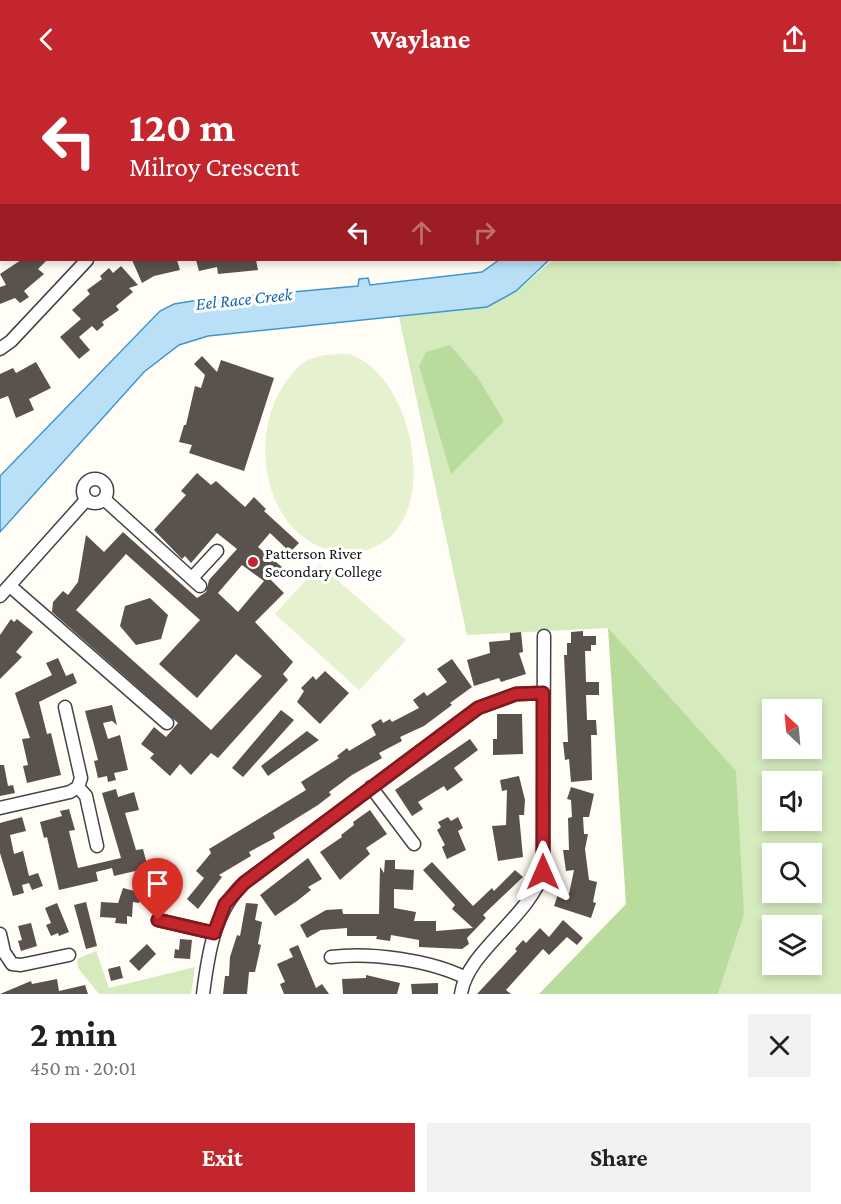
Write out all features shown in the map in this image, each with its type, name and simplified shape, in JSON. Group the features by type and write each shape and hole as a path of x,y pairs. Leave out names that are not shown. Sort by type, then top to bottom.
{"street":[{"path":"0,349 12,340 86,261"},
{"path":"94,479 101,480 106,487 104,499 96,503 86,500 83,494 84,485 94,479"},
{"path":"104,499 196,582 217,551"},
{"path":"0,596 86,500"},
{"path":"10,586 167,723"},
{"path":"461,994 466,978 475,963 525,907 543,872 544,636"},
{"path":"203,994 214,933 225,904 244,883 478,708 516,694 543,693"},
{"path":"0,808 70,792 78,787 81,778 65,707"},
{"path":"78,787 86,796 97,846"},
{"path":"371,787 414,844"},
{"path":"158,920 214,933"},
{"path":"0,934 6,966 21,966 69,955"},
{"path":"331,957 355,954 421,963 453,971 466,978"}],"green space":[{"path":"552,261 841,261 841,994 718,994 744,915 608,628 467,635 399,317 487,307 516,291"},
{"path":"450,345 478,378 504,421 451,474 419,366 426,352"},
{"path":"350,354 371,366 388,385 401,410 410,437 414,465 412,493 404,517 390,537 366,550 347,553 315,544 295,530 280,510 270,487 266,461 266,435 271,410 282,388 299,366 316,357"},
{"path":"320,565 406,640 359,690 275,614"},
{"path":"608,628 736,771 744,915 718,994 539,994 626,904"},
{"path":"96,951 109,988 195,967 191,994 99,994 78,968 77,959"}],"water":[{"name":"Eel Race Creek","path":"498,261 548,261 516,291 487,307 208,336 179,345 144,372 0,532 0,476 160,311 174,304 192,301 358,286 359,279 368,278 370,285 482,272"}],"building":[{"path":"20,261 46,261 38,269 44,274 24,291 29,297 20,303 15,298 0,304 0,287 6,285 0,274"},
{"path":"132,261 177,261 180,270 154,276 142,283"},
{"path":"196,261 256,261 258,270 218,274 217,267 199,271"},
{"path":"121,266 138,285 129,288 133,292 116,306 119,310 102,322 104,325 97,331 92,326 79,337 90,350 79,359 60,337 81,319 72,310 90,294 87,290 102,279 100,276 109,268 113,273"},
{"path":"202,356 217,372 221,360 274,378 244,471 189,453 192,445 179,442 184,425 186,425 195,386 201,388 205,375 194,364"},
{"path":"36,362 51,388 29,399 34,410 16,418 8,396 0,399 0,374 13,368 16,373"},
{"path":"197,473 211,485 216,481 245,507 254,497 266,509 264,511 299,543 290,552 270,533 258,547 282,567 271,580 284,593 255,622 293,662 283,674 288,680 218,758 211,753 191,775 180,764 170,776 150,758 154,754 141,744 154,727 166,737 178,723 52,612 53,602 63,591 68,595 78,582 86,535 104,552 123,532 197,598 206,592 209,580 237,549 217,533 191,563 185,556 182,559 154,530 186,495 181,491","holes":["126,554 200,620 159,664 197,698 236,654 262,676 211,730 76,610","242,565 264,581 238,612 218,593"]},
{"path":"150,598 168,615 161,639 136,645 120,626 125,606"},
{"path":"11,619 14,622 17,619 33,632 16,652 22,657 0,679 0,635"},
{"path":"583,631 583,636 596,636 596,645 591,645 591,651 585,651 586,682 599,682 599,695 586,695 587,720 596,720 597,735 591,735 592,780 571,782 569,759 565,760 563,742 568,742 564,655 567,655 567,643 571,643 571,632"},
{"path":"521,632 523,652 519,653 526,674 501,682 499,678 474,686 467,660 490,653 489,642 510,640 510,633"},
{"path":"58,658 66,676 73,673 77,683 39,702 47,734 51,733 61,775 27,783 23,766 28,765 22,739 30,738 15,693 52,675 46,663"},
{"path":"452,659 472,687 424,726 400,737 402,741 379,753 382,758 352,775 329,792 331,795 318,805 273,833 275,838 249,852 251,856 219,875 222,877 198,909 187,899 204,878 196,871 211,853 209,849 306,790 301,782 339,758 337,756 347,748 349,751 376,735 371,725 381,719 383,723 390,719 392,722 419,708 413,700 424,692 427,696 447,682 437,669"},
{"path":"325,671 349,693 320,724 297,702 304,691 301,688 313,676 316,680"},
{"path":"112,705 117,725 112,721 103,723 108,739 120,735 128,770 114,773 116,780 108,782 107,776 98,778 94,761 98,760 85,711"},
{"path":"281,710 294,720 243,777 232,768"},
{"path":"497,714 522,714 523,754 493,755 493,739 497,739"},
{"path":"307,731 319,740 268,776 261,766"},
{"path":"470,739 478,750 454,768 463,780 447,791 444,786 418,802 423,809 412,816 395,790"},
{"path":"0,765 4,765 8,786 13,785 15,793 0,796"},
{"path":"519,776 525,800 524,815 519,815 523,857 498,861 492,826 506,825 507,790 502,791 500,780"},
{"path":"571,787 594,794 589,817 583,817 584,834 588,834 585,849 589,880 597,882 593,902 596,903 591,918 554,906 559,891 569,894 574,870 566,871 563,850 569,850 568,818 572,817 571,800 567,799"},
{"path":"116,789 118,797 134,792 139,810 125,813 136,850 143,849 148,868 114,876 112,868 96,872 98,881 59,890 47,837 44,838 40,822 62,816 60,811 69,809 75,830 69,831 78,868 121,858 102,793"},
{"path":"370,810 387,834 366,848 370,854 340,880 320,852 342,837 341,835 354,825 353,822"},
{"path":"22,817 26,831 10,835 14,854 23,851 29,876 38,873 43,886 32,890 29,883 22,885 24,893 13,896 0,853 0,823"},
{"path":"448,817 451,821 458,817 463,828 458,831 466,850 447,859 442,847 445,845 437,830 441,827 438,822"},
{"path":"308,858 322,879 308,887 311,890 275,916 260,895"},
{"path":"385,860 395,860 395,869 414,870 413,890 394,889 394,908 416,912 414,921 436,921 436,931 473,928 452,909 455,905 423,870 432,862 473,906 492,888 494,891 515,870 523,877 483,915 486,918 467,938 469,944 462,949 419,947 419,940 391,935 390,941 376,939 377,936 347,936 347,928 321,930 307,938 300,925 326,910 342,909 343,914 379,914 380,867 384,873"},
{"path":"177,872 179,889 156,893 153,875"},
{"path":"123,888 142,893 139,903 133,902 132,917 127,916 127,924 115,923 116,918 100,917 101,902 118,903"},
{"path":"86,902 97,946 86,949 74,905"},
{"path":"57,903 69,932 51,936 46,925 51,923 45,908"},
{"path":"246,903 258,904 255,920 262,922 258,944 261,945 255,972 249,972 247,994 223,994 225,976 229,976 230,957 237,935 240,936"},
{"path":"563,920 583,938 577,945 567,937 549,955 543,949 506,990 511,994 477,994 517,951 515,949 523,940 526,943 540,928 549,937"},
{"path":"31,923 37,946 21,951 18,941 22,940 18,926"},
{"path":"180,939 192,940 190,959 174,958 175,949 179,950"},
{"path":"147,944 156,954 139,971 129,961"},
{"path":"298,945 316,988 322,984 329,994 284,994 280,984 285,982 277,964 293,957 289,949"},
{"path":"120,966 123,978 111,981 108,969"},
{"path":"366,975 400,983 397,994 343,994 342,979 366,978"},
{"path":"57,979 59,991 85,985 88,994 0,994 31,981 32,984"},
{"path":"438,983 438,994 412,994 411,984"}],"place":[{"name":"Patterson River Secondary College","path":"253,562"}],"route":[{"path":"158,920 214,933 225,904 244,883 478,708 495,699 516,694 543,693 543,872"}]}
